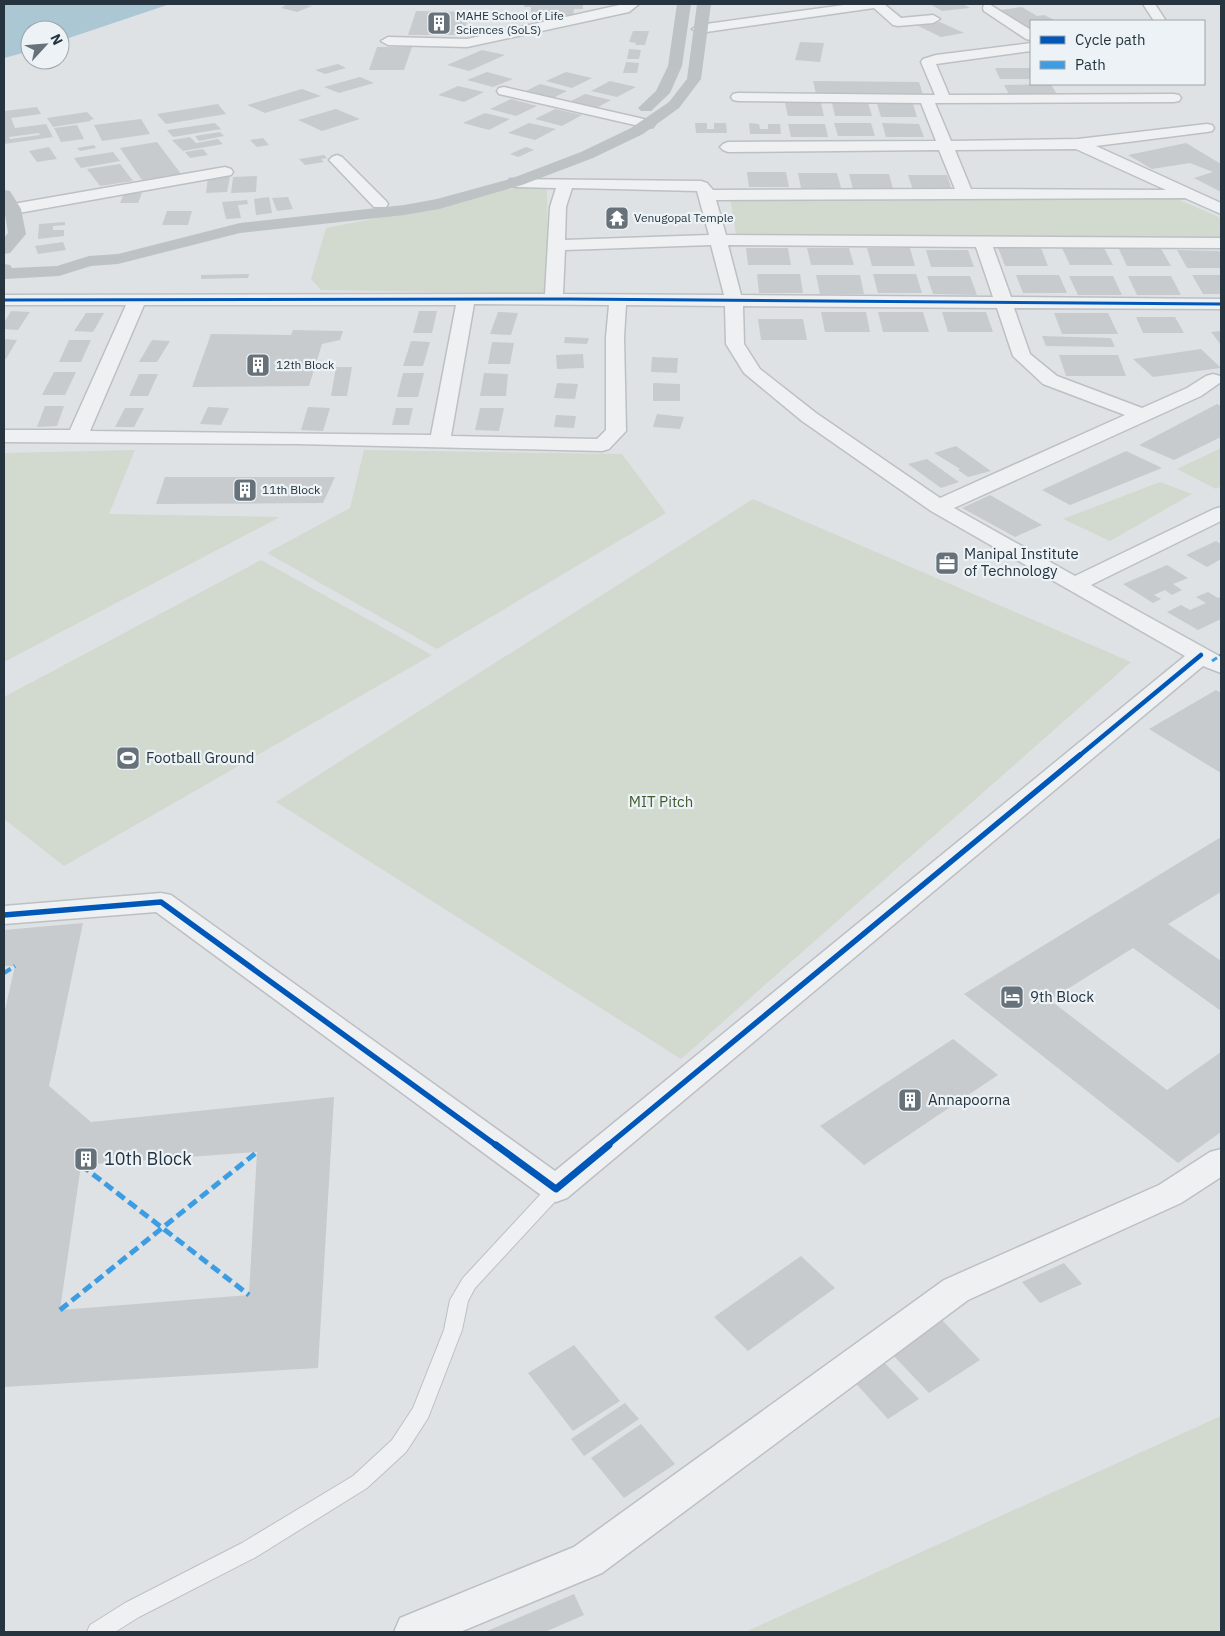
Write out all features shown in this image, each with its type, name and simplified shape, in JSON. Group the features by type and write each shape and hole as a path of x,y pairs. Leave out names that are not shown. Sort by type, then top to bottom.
{"main road":[{"path":"4,273 59,270 89,262 118,259 240,228 404,210 439,204 516,182 614,144 640,122 663,93 675,66 684,4"},
{"path":"89,262 108,251 162,236 235,220 380,204 485,183 640,122 674,105 694,79 704,4"},
{"path":"4,249 17,234 8,202"}],"street":[{"path":"388,41 467,43 624,9 633,4"},
{"path":"700,29 878,4 898,22 933,19"},
{"path":"1149,4 1159,20"},
{"path":"989,8 1030,35"},
{"path":"936,99 928,62 936,59 1030,47"},
{"path":"738,97 936,99 1174,91 1188,112 1220,138"},
{"path":"504,92 640,122"},
{"path":"936,99 928,104 965,193"},
{"path":"728,147 1078,144 1207,128"},
{"path":"1078,144 1221,210"},
{"path":"337,160 380,204"},
{"path":"8,202 226,172"},
{"path":"4,915 160,902 556,1189 1211,660 1074,585 938,507 809,417 753,373 735,344 734,301 707,195 701,186 516,182"},
{"path":"554,300 558,207 565,184"},
{"path":"707,195 965,193 1189,195"},
{"path":"556,245 718,240 1221,243"},
{"path":"983,242 1022,356 1050,380 1142,415"},
{"path":"4,300 618,300 1221,304"},
{"path":"77,436 137,300"},
{"path":"440,442 466,300"},
{"path":"4,436 296,438 602,445 616,431 615,337 618,300"},
{"path":"938,507 1218,380"},
{"path":"1074,585 1221,513"},
{"path":"414,1632 588,1560 956,1290 1170,1194 1221,1161"}],"lane":[{"path":"97,1632 132,1610 249,1550 310,1513 360,1482 399,1446 421,1412 453,1330 459,1300 469,1283 556,1189"}],"green space":[{"path":"517,187 547,188 548,294 321,290 311,279 326,228 455,203"},
{"path":"921,196 1177,199 1221,218 1221,239 736,235 730,197"},
{"path":"1221,448 1221,486 1216,489 1177,469"},
{"path":"135,450 109,514 280,517 4,662 4,453"},
{"path":"364,450 622,454 666,513 437,649 267,553 350,508"},
{"path":"1160,482 1192,494 1110,541 1063,519"},
{"name":"MIT Pitch","path":"753,499 1131,662 681,1059 276,802"},
{"name":"Football Ground","path":"261,560 432,655 64,866 4,819 4,697"},
{"path":"1221,1416 1221,1632 745,1632"}],"water":[{"path":"4,4 170,4 70,38 70,20 20,20 20,54 4,58"}],"building":[{"path":"287,4 309,4 306,5 312,6 297,12 281,8"},
{"path":"525,4 583,4 583,9 574,9 573,15 531,15 531,7 524,7"},
{"path":"930,4 963,4 970,8 942,11"},
{"path":"1022,7 1037,16 1044,15 1055,20 1030,20 1029,30 994,11"},
{"name":"MAHE School of Life Sciences (SoLS)","path":"416,11 470,12 463,35 408,35"},
{"path":"940,22 964,33 941,37 918,26"},
{"path":"633,31 649,31 645,45 635,45 636,43 629,42"},
{"path":"800,42 824,43 820,62 795,60"},
{"path":"377,47 412,47 404,70 369,70"},
{"path":"629,49 641,50 639,59 627,59"},
{"path":"482,50 505,55 469,71 447,65"},
{"path":"626,62 639,63 637,73 623,73"},
{"path":"338,64 346,68 325,74 315,70"},
{"path":"995,68 1030,68 1030,79 1000,79"},
{"path":"487,72 513,79 493,87 467,80"},
{"path":"566,72 592,78 572,88 546,81"},
{"path":"360,77 374,83 339,93 324,87"},
{"path":"610,81 636,87 617,97 591,91"},
{"path":"813,81 919,82 923,95 816,94"},
{"path":"540,84 567,91 547,101 520,94"},
{"path":"1004,85 1052,85 1059,98 1011,98"},
{"path":"458,86 484,92 464,102 438,95"},
{"path":"302,89 321,96 265,113 247,105"},
{"path":"585,94 611,100 591,111 565,104"},
{"path":"511,99 537,106 516,116 490,109"},
{"path":"785,103 821,103 824,116 788,116"},
{"path":"832,103 868,103 872,116 835,116"},
{"path":"218,104 226,114 166,124 157,114"},
{"path":"877,104 913,104 917,117 881,117"},
{"path":"37,107 41,114 11,118 15,128 46,124 53,137 4,144 4,111","holes":["39,133 40,135 10,139 9,137"]},
{"path":"336,109 360,119 322,131 298,120"},
{"path":"555,109 582,115 562,126 535,119"},
{"path":"87,112 94,119 53,127 47,118"},
{"path":"485,113 510,119 489,130 463,123"},
{"path":"141,119 150,134 102,141 94,125"},
{"path":"215,123 221,129 173,137 167,130"},
{"path":"529,123 556,129 535,140 508,133"},
{"path":"695,123 707,123 707,129 714,129 714,123 726,123 727,133 696,133"},
{"path":"749,123 759,124 760,129 768,129 768,124 780,124 781,134 750,134"},
{"path":"834,123 871,123 875,136 838,136"},
{"path":"882,123 919,124 924,137 886,137"},
{"path":"788,124 825,124 828,137 791,137"},
{"path":"77,125 84,139 61,142 54,128"},
{"path":"220,132 224,136 199,141 195,136"},
{"path":"190,137 196,143 218,139 223,144 183,151 172,140"},
{"path":"263,138 269,145 257,147 250,140"},
{"path":"157,142 181,174 142,180 120,148"},
{"path":"1186,143 1221,164 1221,192 1194,178 1213,172 1190,163 1152,169 1128,155"},
{"path":"94,145 96,148 80,151 77,148"},
{"path":"49,147 57,159 37,162 29,151"},
{"path":"526,147 534,150 518,157 510,154"},
{"path":"203,149 208,155 190,158 185,152"},
{"path":"113,152 120,161 81,168 74,158"},
{"path":"324,155 327,158 321,159 324,162 305,165 299,159"},
{"path":"120,164 133,181 100,186 87,169"},
{"path":"747,172 786,172 789,187 749,187"},
{"path":"798,173 837,173 841,188 801,188"},
{"path":"849,174 889,174 893,189 853,189"},
{"path":"908,175 947,175 952,190 913,190"},
{"path":"257,176 256,192 231,193 233,177"},
{"path":"208,177 230,177 227,192 206,193"},
{"path":"124,193 142,193 138,203 120,203"},
{"path":"269,197 272,213 256,215 254,199"},
{"path":"288,197 293,209 277,211 272,198"},
{"path":"247,200 248,204 238,205 241,218 226,219 222,202"},
{"path":"167,211 192,211 188,225 162,225"},
{"path":"65,222 65,225 53,226 53,230 64,230 64,236 38,239 39,224"},
{"path":"63,242 66,250 38,254 35,246"},
{"path":"746,248 788,248 791,265 748,265"},
{"path":"807,248 849,248 854,265 811,265"},
{"path":"867,248 910,248 915,266 872,266"},
{"path":"998,248 1041,248 1048,266 1005,266"},
{"path":"1062,248 1104,248 1113,265 1070,265"},
{"path":"1119,249 1161,249 1171,266 1127,266"},
{"path":"926,250 968,250 974,267 931,267"},
{"path":"1177,250 1219,251 1221,254 1221,268 1187,268"},
{"path":"249,274 248,278 201,279 201,275"},
{"path":"757,274 800,274 803,293 759,293"},
{"path":"873,274 916,274 922,293 878,293"},
{"path":"816,275 860,275 864,294 820,294"},
{"path":"1016,275 1059,275 1067,293 1023,293"},
{"path":"1192,275 1221,275 1221,294 1203,294"},
{"path":"927,276 970,276 977,295 933,294"},
{"path":"1069,276 1113,276 1122,295 1078,295"},
{"path":"1128,276 1171,276 1181,295 1137,295"},
{"path":"11,311 30,312 18,330 4,329 4,323"},
{"path":"419,311 437,311 432,333 413,333"},
{"path":"498,312 518,313 511,335 490,334"},
{"path":"821,312 866,312 870,332 825,332"},
{"path":"878,312 923,312 929,332 883,332"},
{"path":"942,312 986,312 993,332 948,332"},
{"path":"86,313 104,313 93,332 74,331"},
{"path":"1054,313 1108,313 1118,334 1062,334"},
{"path":"1136,317 1175,317 1184,333 1143,333"},
{"path":"758,319 803,319 807,340 761,340"},
{"name":"12th Block","path":"293,330 343,331 340,340 322,344 309,386 192,387 211,334 291,335"},
{"path":"1221,331 1221,345 1211,332"},
{"path":"1042,336 1111,338 1115,347 1046,346"},
{"path":"565,337 589,338 587,344 564,343"},
{"path":"4,339 17,340 6,359 4,359"},
{"path":"69,340 91,340 81,362 59,362"},
{"path":"152,340 170,341 157,362 139,362"},
{"path":"411,341 430,342 423,366 403,366"},
{"path":"492,342 514,343 510,364 488,364"},
{"path":"1201,349 1221,368 1153,377 1133,359"},
{"path":"583,354 584,368 557,369 556,355"},
{"path":"1059,355 1118,355 1126,376 1066,376"},
{"path":"652,357 678,358 677,373 651,372"},
{"path":"336,367 352,367 347,396 331,396"},
{"path":"54,372 76,372 65,395 42,395"},
{"path":"403,373 424,373 418,397 397,397"},
{"path":"484,373 508,374 506,396 480,396"},
{"path":"139,374 158,374 148,396 129,396"},
{"path":"557,383 578,384 575,399 554,398"},
{"path":"653,383 680,384 680,401 653,401"},
{"path":"1217,404 1221,406 1221,437 1174,460 1139,445"},
{"path":"45,406 64,406 57,426 37,427"},
{"path":"208,407 229,408 221,425 200,424"},
{"path":"308,407 330,408 323,431 301,430"},
{"path":"125,408 144,408 134,427 115,427"},
{"path":"396,408 413,408 409,425 392,425"},
{"path":"480,408 504,408 499,431 475,430"},
{"path":"657,414 684,417 680,429 653,427"},
{"path":"556,415 576,416 574,428 554,427"},
{"path":"956,446 991,471 968,477 958,470 960,469 934,453"},
{"path":"1126,451 1162,468 1070,505 1042,490"},
{"path":"927,459 959,482 941,488 908,464"},
{"name":"11th Block","path":"165,477 335,477 323,503 156,504"},
{"path":"990,495 1042,525 1015,537 962,508"},
{"path":"1216,541 1221,544 1221,559 1207,567 1186,555"},
{"path":"1167,565 1188,578 1173,584 1182,590 1172,595 1165,590 1154,595 1161,599 1153,603 1123,584"},
{"path":"1208,592 1218,598 1221,597 1221,619 1198,630 1167,612 1181,605 1190,610 1206,603 1196,597"},
{"path":"1216,690 1221,693 1221,773 1149,729"},
{"name":"9th Block","path":"1221,837 1221,892 1168,924 1221,961 1221,1011 1133,948 1050,1000 1167,1090 1221,1052 1221,1132 1178,1163 964,994"},
{"name":"10th Block","path":"83,923 49,1086 91,1122 334,1097 318,1368 4,1387 4,1014 15,966 4,966 4,930","holes":["257,1152 249,1295 60,1310 81,1165"]},
{"name":"Annapoorna","path":"953,1039 998,1075 864,1165 820,1126"},
{"path":"801,1256 835,1288 748,1351 714,1317"},
{"path":"1064,1263 1082,1284 1040,1303 1022,1282"},
{"path":"942,1320 980,1360 929,1393 891,1353"},
{"path":"574,1345 620,1401 573,1431 528,1373"},
{"path":"881,1359 919,1399 888,1419 851,1378"},
{"path":"625,1403 639,1419 584,1456 571,1439"},
{"path":"641,1424 675,1464 624,1498 591,1458"},
{"path":"574,1594 584,1615 545,1632 485,1632"}],"marked path":[{"path":"1212,661 1221,655"},
{"path":"4,973 15,966"},
{"path":"60,1310 257,1152"},
{"path":"81,1165 249,1295"}],"cycle path":[{"path":"4,300 569,299 1221,304"},
{"path":"4,915 161,902 556,1189 1201,655"}],"place":[{"name":"MAHE School of Life Sciences (SoLS)","path":"439,23"},
{"name":"Venugopal Temple","path":"617,218"},
{"name":"12th Block","path":"258,365"},
{"name":"11th Block","path":"245,490"},
{"name":"Manipal Institute of Technology","path":"947,563"},
{"name":"Football Ground","path":"128,758"},
{"name":"9th Block","path":"1012,997"},
{"name":"Annapoorna","path":"910,1100"},
{"name":"10th Block","path":"86,1159"}]}
